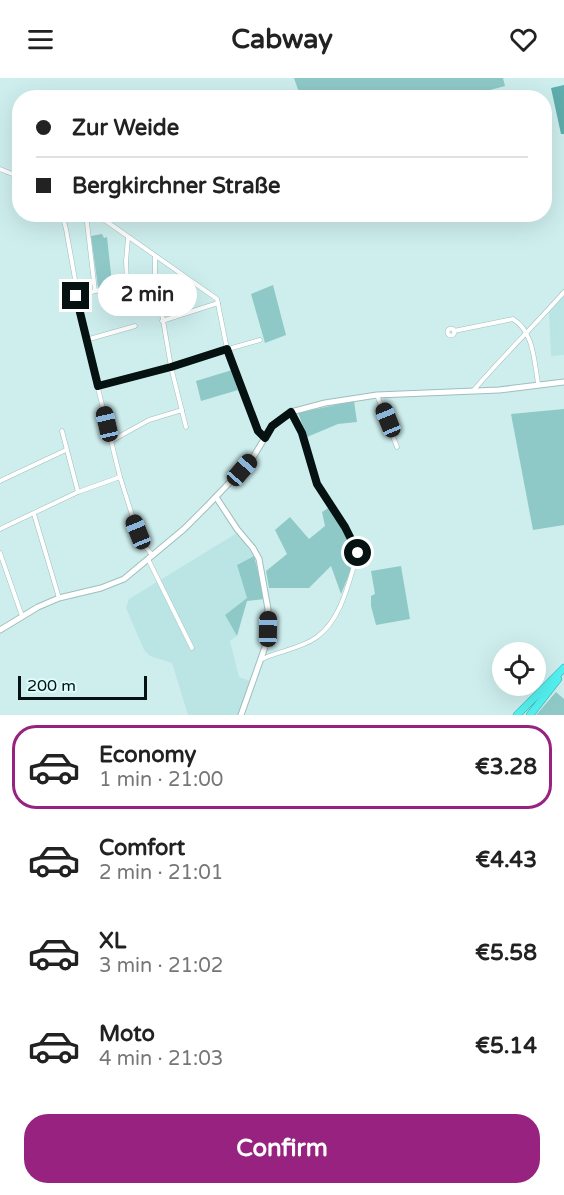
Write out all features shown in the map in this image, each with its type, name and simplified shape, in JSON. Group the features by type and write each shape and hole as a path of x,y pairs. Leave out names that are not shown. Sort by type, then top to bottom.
{"highway":[{"path":"517,715 564,669"},
{"path":"530,715 564,669"}],"street":[{"path":"64,222 76,296 120,477 140,536 192,648"},
{"path":"87,222 95,291"},
{"path":"107,222 217,299 227,349 252,419 258,431 265,438"},
{"path":"76,296 128,283 126,261 128,237"},
{"path":"155,256 153,262 162,321 186,427"},
{"path":"472,392 508,350 527,333 564,292"},
{"path":"162,321 218,303"},
{"path":"454,331 513,319 527,333 538,383"},
{"path":"86,340 135,326"},
{"path":"98,386 260,340"},
{"path":"0,630 22,616 59,598 121,580 184,529 252,459 272,426 291,412 325,403 377,394 472,392 538,383 564,382"},
{"path":"377,394 397,447"},
{"path":"111,441 149,420 182,410"},
{"path":"260,660 316,638 330,624 338,610 358,553 345,527 317,484 302,433 291,412"},
{"path":"62,431 78,492"},
{"path":"0,482 66,450"},
{"path":"0,529 78,492 120,477"},
{"path":"216,497 259,559 268,609 265,648 241,715"},
{"path":"34,514 59,598"},
{"path":"0,553 22,616"}],"shaded area":[{"path":"294,78 503,78 505,86 490,90 298,90"},
{"path":"564,85 564,134 561,134 551,88"},
{"path":"102,234 104,238 107,237 112,283 98,287 91,236"},
{"path":"273,285 286,335 265,343 251,294"},
{"path":"564,293 564,355 551,356 549,312"},
{"path":"232,370 238,390 201,401 196,381"},
{"path":"354,401 357,422 338,424 307,437 298,413"},
{"path":"564,409 564,525 533,530 511,414"},
{"path":"330,507 346,528 358,553 341,594 331,566 309,588 269,588 266,571 287,554 275,530 290,517 309,539 325,526 322,512"},
{"path":"237,533 254,556 237,565 247,598 225,615 237,636 230,641 239,677 250,681 238,715 188,715 172,663 150,656 144,650 126,608 129,599"},
{"path":"254,556 265,599 247,601 237,636 225,615 247,598 237,565"},
{"path":"401,566 410,619 376,625 371,606 371,596 375,594 371,571"},
{"path":"556,692 564,699 564,715 536,715"}],"route":[{"path":"76,296 98,386 171,367 227,349 252,419 258,431 265,438 272,426 291,412 302,433 308,460 317,484 345,527 358,553"}]}
